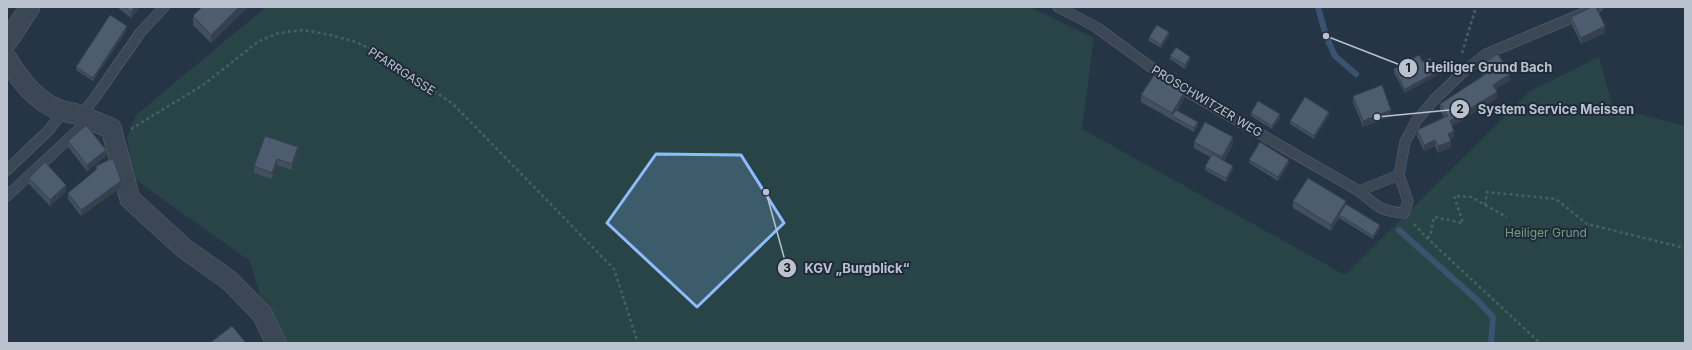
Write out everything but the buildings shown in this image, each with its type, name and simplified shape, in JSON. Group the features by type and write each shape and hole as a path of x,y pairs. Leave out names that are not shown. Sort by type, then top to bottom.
{"street":[{"path":"7,42 30,7"},
{"path":"7,59 18,77 34,94 77,115 111,128 130,199 185,249 230,281 262,314 276,343"}],"lane":[{"path":"7,196 77,115 94,99 140,32 164,7"},
{"name":"PROSCHWITZER WEG","path":"1058,7 1096,27 1174,84 1359,191 1379,209 1390,212 1404,213"},
{"path":"1404,213 1408,201 1399,175 1405,142 1409,132 1424,111 1461,74 1486,54 1598,7"},
{"path":"7,170 49,130 77,115"},
{"path":"1359,191 1399,175"}],"path":[{"path":"1461,74 1460,64 1476,7"},
{"name":"PFARRGASSE","path":"111,128 131,129 203,85 259,41 279,33 303,30 332,35 356,42 381,54 453,104 614,270 638,343"},
{"path":"1485,206 1487,192 1556,199 1587,224 1685,248"},
{"path":"1427,238 1430,236 1434,217 1463,223 1454,196 1471,197 1507,217"},
{"path":"1404,213 1427,238 1540,343"}],"highlighted area":[{"path":"656,154 741,155 784,223 697,307 607,223"}],"green space":[{"name":"Heiliger Grund","path":"266,7 1030,7 1094,38 1082,129 1345,275 1530,91 1599,57 1613,107 1685,126 1685,343 274,343 250,261 133,178 127,138 136,115"}],"waterway":[{"path":"1318,7 1326,36 1335,56 1356,74"},
{"path":"1399,230 1477,300 1493,317 1491,343"}],"place":[{"name":"Heiliger Grund Bach","path":"1326,36"},
{"name":"System Service Meissen","path":"1377,117"},
{"name":"KGV „Burgblick“","path":"766,192"}]}
